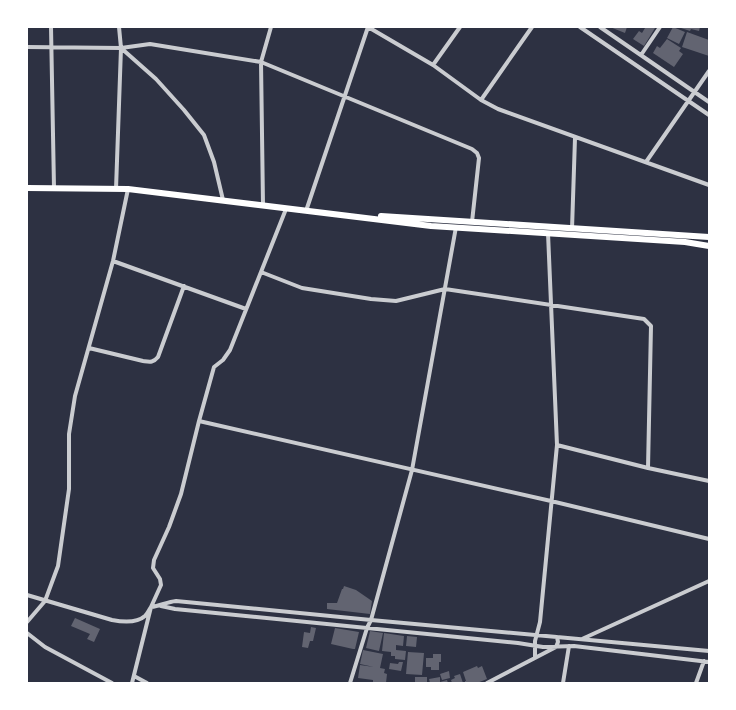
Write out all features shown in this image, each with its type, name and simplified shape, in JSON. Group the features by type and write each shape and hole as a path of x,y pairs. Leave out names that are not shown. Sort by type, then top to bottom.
{"main road":[{"path":"27,188 128,190 223,200 431,226 685,242 709,246"},
{"path":"306,211 709,237"}],"street":[{"path":"51,27 54,188"},
{"path":"116,189 121,48 119,27"},
{"path":"263,205 261,62 271,27"},
{"path":"306,211 368,27 433,65 481,100 498,109 709,185"},
{"path":"433,65 460,27"},
{"path":"481,100 532,27"},
{"path":"580,27 709,115"},
{"path":"600,27 709,102"},
{"path":"641,56 660,27"},
{"path":"27,47 51,46 121,48 150,44 261,62 472,149 477,153 479,158 472,222"},
{"path":"121,48 156,79 204,135 214,162 223,200"},
{"path":"646,162 709,71"},
{"path":"572,228 575,138"},
{"path":"27,622 45,601 58,566 69,489 69,434 75,396 113,261 128,190"},
{"path":"27,595 120,622 145,616 151,607 161,585 160,579 154,568 154,560 169,527 181,494 198,421 214,367 230,350 286,209"},
{"path":"350,683 367,628 371,620 412,470 456,227"},
{"path":"535,658 535,646 540,622 557,444 548,233"},
{"path":"113,261 246,308"},
{"path":"261,272 302,288 371,299 396,301 445,289 644,319 651,326 648,468"},
{"path":"89,348 143,362 151,362 155,360 158,357 184,286"},
{"path":"198,421 709,539"},
{"path":"557,444 648,468 709,481"},
{"path":"581,640 709,581"},
{"path":"161,606 166,603 176,601 709,651"},
{"path":"151,607 161,606 175,609 518,643 535,646 569,646 707,661 696,683"},
{"path":"132,683 151,607"},
{"path":"27,633 45,647 112,683"},
{"path":"487,683 556,647 558,642 557,637"},
{"path":"563,683 569,646"},
{"path":"134,676 147,683"}],"building":[{"path":"610,27 627,27 625,33"},
{"path":"643,27 655,28 644,46 633,39 639,31 642,33 645,28"},
{"path":"673,27 685,32 679,44 667,38"},
{"path":"678,27 700,27 699,31 691,29 690,31"},
{"path":"687,32 709,40 709,56 682,47"},
{"path":"667,39 681,48 679,51 683,54 674,67 653,53 657,46 660,48"},
{"path":"344,586 356,590 372,601 370,614 327,609 327,603 337,603"},
{"path":"75,618 100,629 94,642 87,639 90,634 71,626"},
{"path":"311,627 316,628 313,641 310,641 308,648 302,647 304,632 310,633"},
{"path":"335,628 359,632 355,649 331,644"},
{"path":"370,631 383,633 379,651 366,648"},
{"path":"384,633 404,636 403,646 396,645 396,650 406,651 405,660 395,659 395,656 391,656 391,652 382,651"},
{"path":"407,636 417,637 416,647 406,646"},
{"path":"363,650 383,654 380,668 385,669 384,673 387,674 386,683 373,683 373,680 358,678 360,665 374,667 360,664"},
{"path":"408,652 424,653 422,675 406,674"},
{"path":"433,654 441,654 439,670 431,670 431,667 426,667 426,658 433,658"},
{"path":"399,662 403,662 401,671 389,669 390,663 398,664"},
{"path":"477,666 478,668 482,666 487,679 477,683 465,683 466,681 463,672"},
{"path":"449,671 450,678 442,680 440,674"},
{"path":"460,674 463,683 452,683 451,680 455,678 454,676"},
{"path":"415,677 427,677 427,683 415,683"},
{"path":"440,677 440,682 447,680 448,683 430,683 429,679"}]}
